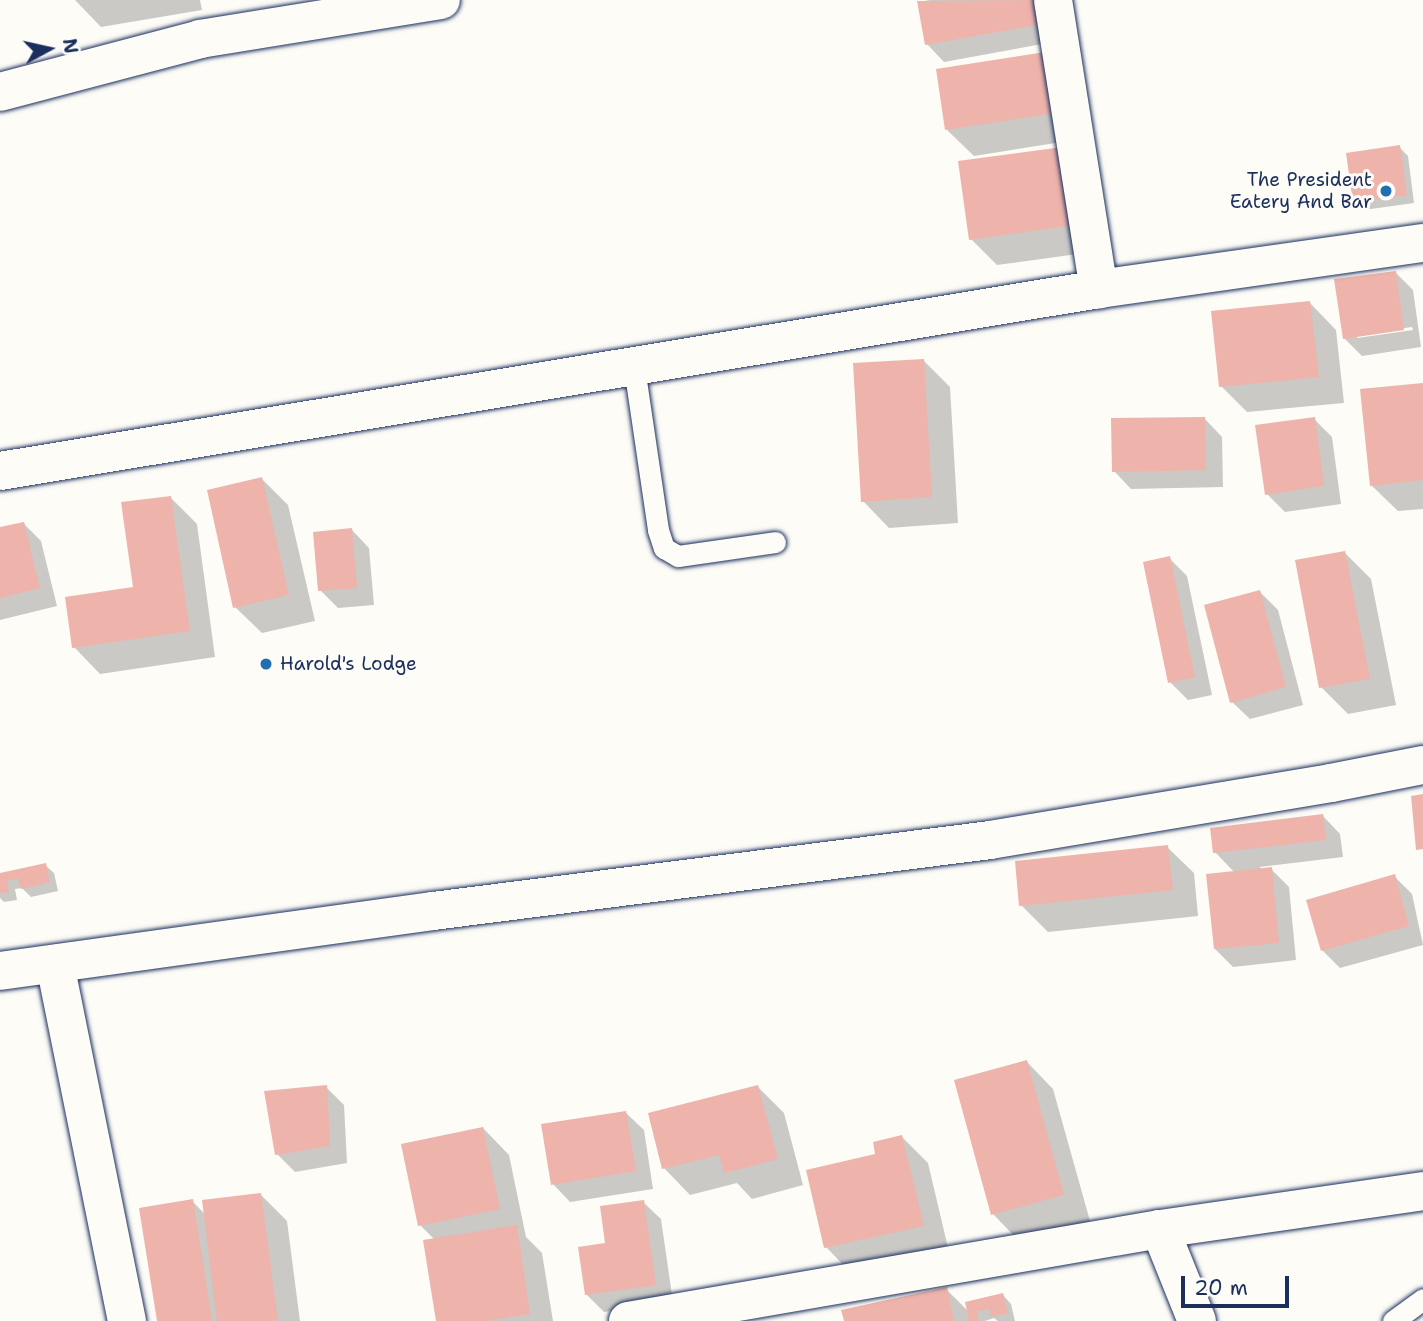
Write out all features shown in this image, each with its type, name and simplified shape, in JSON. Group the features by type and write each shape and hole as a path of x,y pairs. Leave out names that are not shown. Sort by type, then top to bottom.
{"street":[{"path":"0,92 200,39 441,0"},
{"path":"1053,0 1099,289"},
{"path":"0,471 1099,289 1423,243"},
{"path":"0,971 433,911 990,840 1423,765"},
{"path":"55,964 127,1321"},
{"path":"628,1321 1160,1229 1423,1191"},
{"path":"1160,1229 1197,1321"}],"lane":[{"path":"634,367 658,530 664,548 678,556 775,542"},
{"path":"1392,1321 1423,1299"}],"building":[{"path":"1038,0 1042,24 925,45 917,1"},
{"path":"1052,51 1061,112 945,130 936,69"},
{"path":"1400,145 1407,195 1353,203 1346,153"},
{"path":"1070,146 1081,224 969,240 958,161"},
{"path":"1396,271 1404,330 1343,339 1334,279"},
{"path":"1310,301 1319,377 1219,387 1211,311"},
{"path":"924,359 932,497 861,502 853,363"},
{"path":"1423,383 1423,480 1370,486 1360,389"},
{"path":"1205,417 1206,470 1112,472 1111,418"},
{"path":"1315,417 1324,486 1265,495 1255,425"},
{"path":"262,477 289,595 233,608 207,490"},
{"path":"171,496 190,631 72,648 65,597 133,587 121,502"},
{"path":"24,522 40,588 0,598 0,527"},
{"path":"352,528 357,588 318,591 313,532"},
{"path":"1345,551 1370,679 1319,688 1295,560"},
{"path":"1170,556 1195,677 1168,683 1143,562"},
{"path":"1260,590 1286,687 1230,703 1204,605"},
{"path":"1423,794 1423,849 1416,850 1411,796"},
{"path":"1323,814 1326,840 1213,853 1210,828"},
{"path":"1168,845 1173,890 1019,906 1015,861"},
{"path":"46,863 50,882 21,889 18,878 7,881 9,892 0,893 0,873"},
{"path":"1272,867 1279,943 1214,949 1206,874"},
{"path":"1395,874 1409,926 1321,951 1306,900"},
{"path":"1027,1060 1064,1195 991,1215 954,1080"},
{"path":"327,1085 330,1146 275,1155 264,1091"},
{"path":"758,1085 778,1159 724,1173 719,1155 662,1169 648,1113"},
{"path":"626,1111 636,1171 551,1185 541,1124"},
{"path":"483,1127 500,1209 418,1226 401,1144"},
{"path":"902,1135 924,1226 824,1248 806,1170 875,1154 873,1142"},
{"path":"261,1193 278,1321 217,1321 202,1200"},
{"path":"193,1199 212,1321 157,1321 139,1208"},
{"path":"644,1200 656,1285 585,1295 578,1247 605,1243 600,1206"},
{"path":"517,1225 530,1314 487,1321 436,1321 423,1240"},
{"path":"947,1287 954,1321 844,1321 841,1310"},
{"path":"1003,1293 1008,1313 991,1317 990,1309 977,1311 979,1321 969,1321 965,1302"}],"place":[{"name":"The President Eatery And Bar","path":"1386,191"},
{"name":"Harold's Lodge","path":"266,664"}]}
